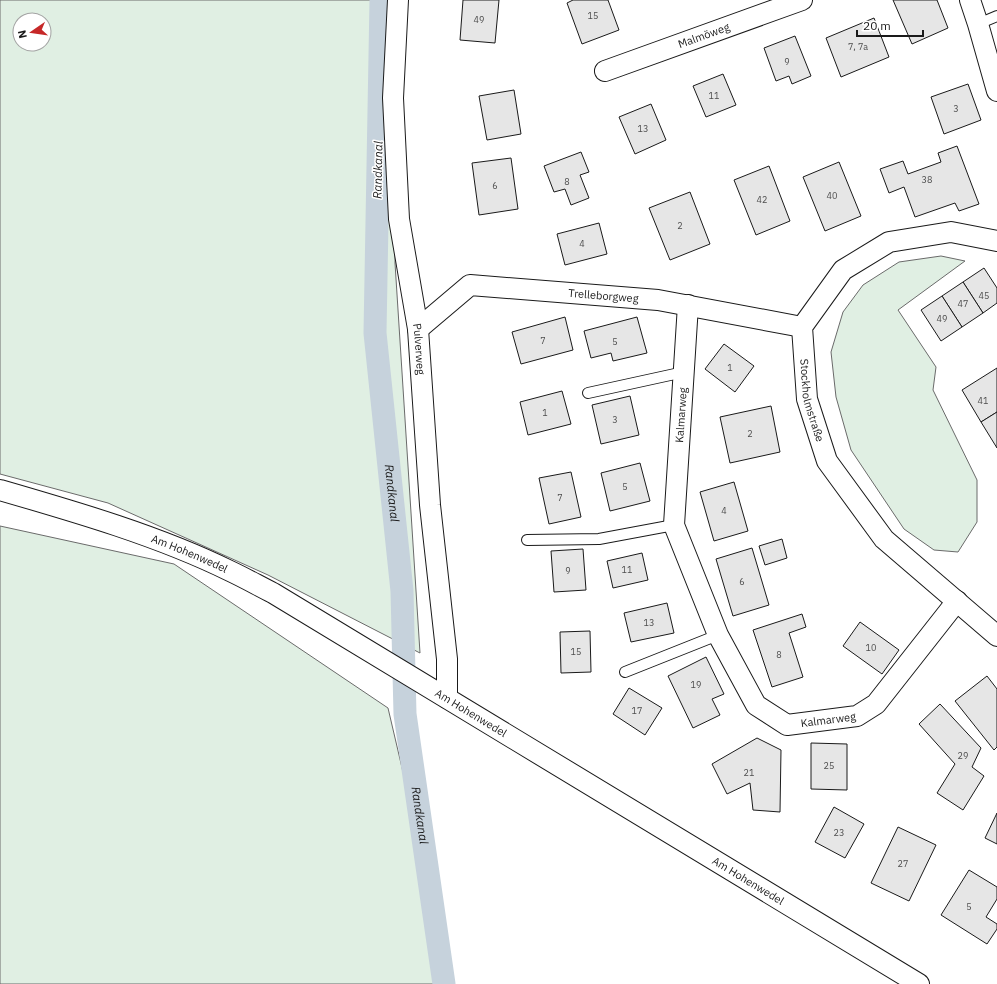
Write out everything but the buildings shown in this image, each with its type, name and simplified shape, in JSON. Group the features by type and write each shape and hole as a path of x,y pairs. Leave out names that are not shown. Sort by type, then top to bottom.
{"street":[{"name":"Pulverweg","path":"398,0 393,98 399,219 418,329 430,505 447,660 446,698"},
{"name":"Malmöweg","path":"605,71 776,4 802,0"},
{"path":"970,0 997,91"},
{"path":"802,327 843,270 889,242 951,232 997,241"},
{"name":"Trelleborgweg","path":"418,329 470,285 658,300 802,327"},
{"name":"Kalmarweg","path":"688,305 674,525 718,635 756,705 787,725 857,716 876,704 957,601"},
{"name":"Stockholmstraße","path":"802,327 807,399 827,461 884,539 997,636"},
{"name":"Am Hohenwedel","path":"0,490 133,532 230,570 388,662 919,984"}],"lane":[{"path":"978,24 997,16"},
{"path":"588,393 684,372"},
{"path":"527,540 599,539 674,525"},
{"path":"625,672 718,635"}],"green space":[{"path":"0,0 399,0 395,263 420,653 268,575 108,503 0,474"},
{"path":"941,256 965,261 898,310 936,367 933,390 977,480 977,522 958,552 934,550 904,529 851,450 836,397 831,352 843,312 863,285 899,262"},
{"path":"0,526 174,564 388,708 436,913 443,984 0,984"}],"waterway":[{"name":"Randkanal","path":"381,0 375,333 402,591 405,714 444,984"}]}
